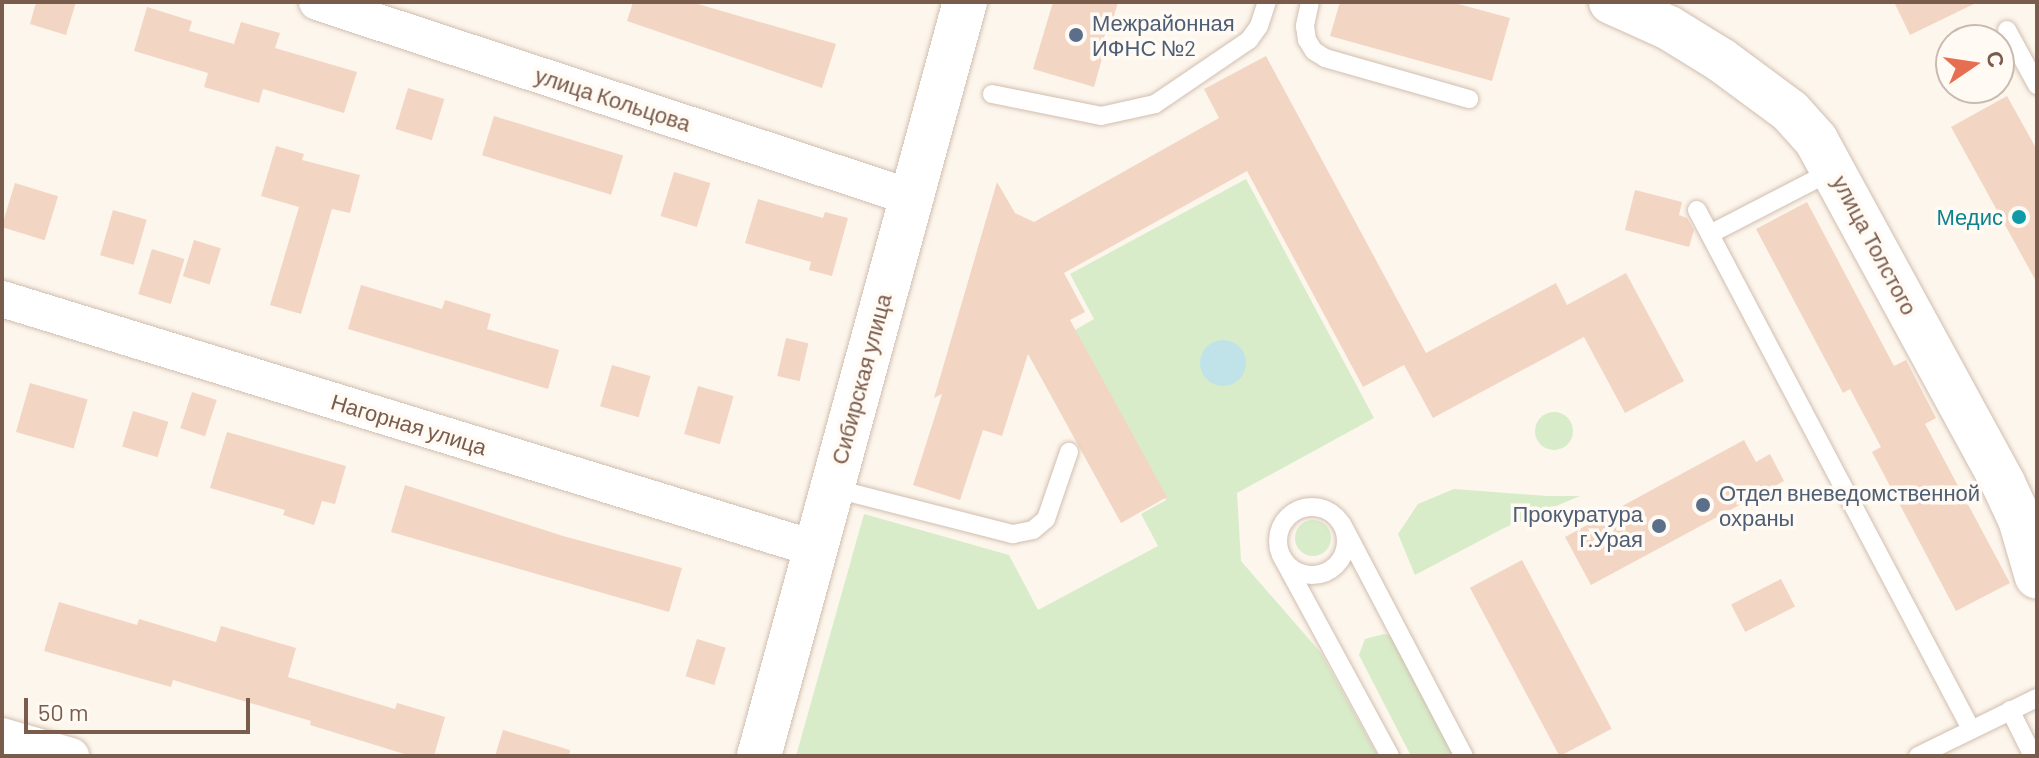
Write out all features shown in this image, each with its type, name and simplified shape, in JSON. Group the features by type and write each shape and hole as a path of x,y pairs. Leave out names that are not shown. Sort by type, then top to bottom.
{"street":[{"name":"улица Кольцова","path":"317,2 910,197"},
{"name":"Сибирская улица","path":"759,756 965,2"},
{"name":"улица Толстого","path":"1611,2 1690,39 1790,111 1816,140 2026,514 2037,577"},
{"name":"Нагорная улица","path":"2,299 816,549"},
{"path":"2,736 71,756"}],"lane":[{"path":"992,94 1083,114 1134,111 1155,104 1249,40 1259,26 1267,2"},
{"path":"1310,2 1305,26 1307,40 1314,51 1469,99"},
{"path":"2015,45 2037,85"},
{"path":"1710,234 1834,170"},
{"path":"1697,210 1971,729"},
{"path":"832,488 1013,534 1033,530 1046,519 1069,452"},
{"path":"1390,756 1282,557 1279,531 1296,511 1321,508 1342,524 1464,756"},
{"path":"1282,557 1302,574 1329,571 1345,550 1342,524"},
{"path":"1918,756 2037,698"},
{"path":"2010,710 2033,756"}],"green space":[{"path":"1246,179 1374,418 1237,493 1241,561 1321,653 1378,756 796,756 864,514 1009,555 1038,610 1158,546 1141,514 1166,500 1075,330 1094,319 1070,274"},
{"path":"1554,412 1568,417 1573,431 1568,445 1554,450 1540,445 1535,431 1540,417"},
{"path":"1454,489 1580,496 1504,528 1415,575 1398,534 1418,504"},
{"path":"1313,520 1326,525 1331,538 1326,551 1313,556 1300,551 1295,538 1300,525"},
{"path":"1384,634 1392,636 1456,756 1411,756 1359,655 1365,639"}],"water":[{"path":"1223,340 1239,347 1246,363 1239,379 1223,386 1207,379 1200,363 1207,347"}],"building":[{"path":"36,2 76,2 66,35 30,24"},
{"path":"633,2 691,2 836,44 822,88 627,21"},
{"name":"Межрайонная ИФНС №2","path":"1053,2 1118,2 1094,87 1033,69"},
{"path":"1340,2 1451,2 1510,18 1492,81 1330,36"},
{"path":"1894,2 1978,2 1910,35"},
{"path":"147,7 192,21 189,31 234,44 241,22 280,33 275,48 357,72 344,113 263,89 259,103 204,87 208,73 134,51"},
{"path":"1266,56 1426,353 1556,283 1567,305 1626,273 1684,381 1625,413 1584,337 1433,418 1404,365 1363,387 1247,171 1064,273 1085,312 1070,320 1167,497 1121,523 1028,354 1002,436 983,430 960,500 913,485 942,394 934,398 997,182 1015,213 1034,222 1219,118 1204,89"},
{"path":"408,88 444,99 432,140 395,129"},
{"name":"Медис","path":"1993,104 2011,104 2037,150 2037,283 1951,127"},
{"path":"494,116 623,155 611,195 482,155"},
{"path":"276,146 304,154 302,160 360,175 350,213 332,209 301,314 270,305 299,207 261,196"},
{"path":"674,172 710,183 697,227 661,216"},
{"path":"15,183 58,196 45,240 2,227"},
{"path":"1635,190 1682,202 1679,215 1687,218 1694,230 1689,247 1625,230"},
{"path":"758,199 823,218 825,212 848,218 832,276 809,270 811,262 745,243"},
{"path":"1807,202 1894,366 1906,360 1936,418 1925,424 2010,583 1956,611 1872,452 1881,447 1850,389 1843,393 1756,229"},
{"path":"113,210 147,220 134,265 100,255"},
{"path":"194,240 221,248 210,285 183,276"},
{"path":"152,249 185,259 171,304 138,294"},
{"path":"361,285 442,309 445,300 491,314 487,329 559,350 548,389 348,329"},
{"path":"786,338 808,343 800,381 777,376"},
{"path":"612,365 650,376 639,417 600,406"},
{"path":"30,383 88,400 74,449 16,432"},
{"path":"698,386 734,396 720,444 684,434"},
{"path":"192,392 217,400 205,436 180,428"},
{"path":"133,411 168,422 158,457 122,446"},
{"path":"227,432 346,466 335,504 322,501 314,525 283,515 285,510 210,488"},
{"path":"1744,440 1756,462 1770,454 1784,481 1591,585 1565,537"},
{"path":"405,485 563,536 682,568 669,612 391,532"},
{"path":"1522,560 1612,729 1559,756 1470,588"},
{"path":"1781,579 1795,607 1745,632 1731,604"},
{"path":"59,602 137,625 139,619 216,642 221,626 296,648 288,677 395,709 397,703 445,717 434,756 411,756 310,725 311,721 173,680 171,687 44,651"},
{"path":"697,639 726,648 714,685 686,676"},
{"path":"503,730 570,750 569,756 495,756"}],"place":[{"name":"Межрайонная ИФНС №2","path":"1076,35"},
{"name":"Медис","path":"2019,217"},
{"name":"Отдел вневедомственной охраны","path":"1703,505"},
{"name":"Прокуратура г.Урая","path":"1659,526"}]}
